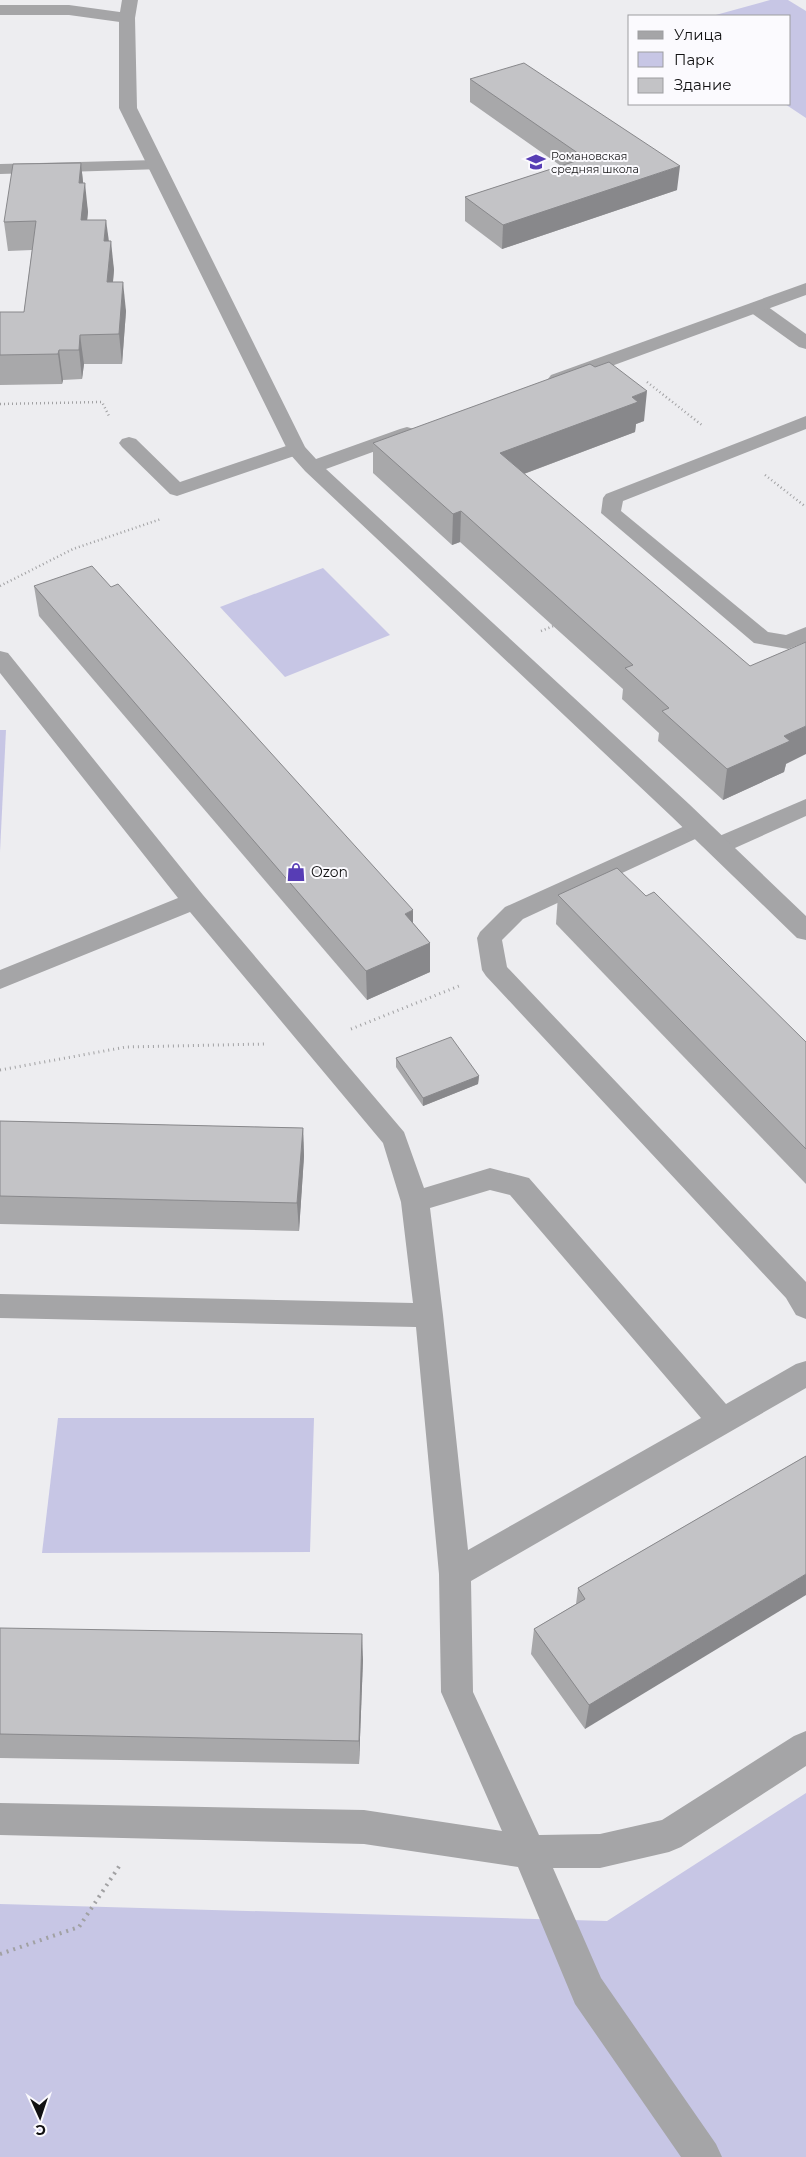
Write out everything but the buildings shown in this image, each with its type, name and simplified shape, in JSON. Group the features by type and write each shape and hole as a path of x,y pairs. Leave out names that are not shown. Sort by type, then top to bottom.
{"street":[{"path":"130,0 127,18 128,108 296,449 312,467 718,846 806,931"},
{"path":"542,385 806,289"},
{"path":"312,467 429,425"}],"lane":[{"path":"0,10 69,10 127,18"},
{"path":"0,168 156,165"},
{"path":"757,308 806,343"},
{"path":"806,422 613,498 612,513 762,638 788,642 806,634"},
{"path":"129,443 177,490 296,449"},
{"path":"0,658 194,900 395,1139 415,1202 429,1315 455,1574 457,1692 529,1852 588,1992 703,2157"},
{"path":"718,846 806,807"},
{"path":"698,828 514,913 489,938 495,970 796,1290 806,1307"},
{"path":"0,980 194,900"},
{"path":"415,1202 490,1179 518,1186 722,1421"},
{"path":"0,1306 429,1315"},
{"path":"455,1574 806,1373"},
{"path":"0,1819 364,1828 529,1852 600,1851 669,1835 806,1747"}],"path":[{"path":"616,358 806,507"},
{"path":"0,404 102,402 115,429 129,443"},
{"path":"0,586 73,550 166,518"},
{"path":"0,1070 126,1047 315,1042 449,991"},
{"path":"0,1954 79,1927 148,1823"}],"green space":[{"path":"770,0 788,0 806,11 806,118 786,105 791,105 791,15 716,15"},
{"path":"323,568 390,635 285,677 220,607"},
{"path":"0,730 6,730 0,852"},
{"path":"58,1418 314,1418 310,1552 42,1553"},
{"path":"806,1793 806,2157 0,2157 0,1904 607,1921"}],"place":[{"name":"Романовская средняя школа","path":"536,162"},
{"name":"Ozon","path":"296,872"}]}
